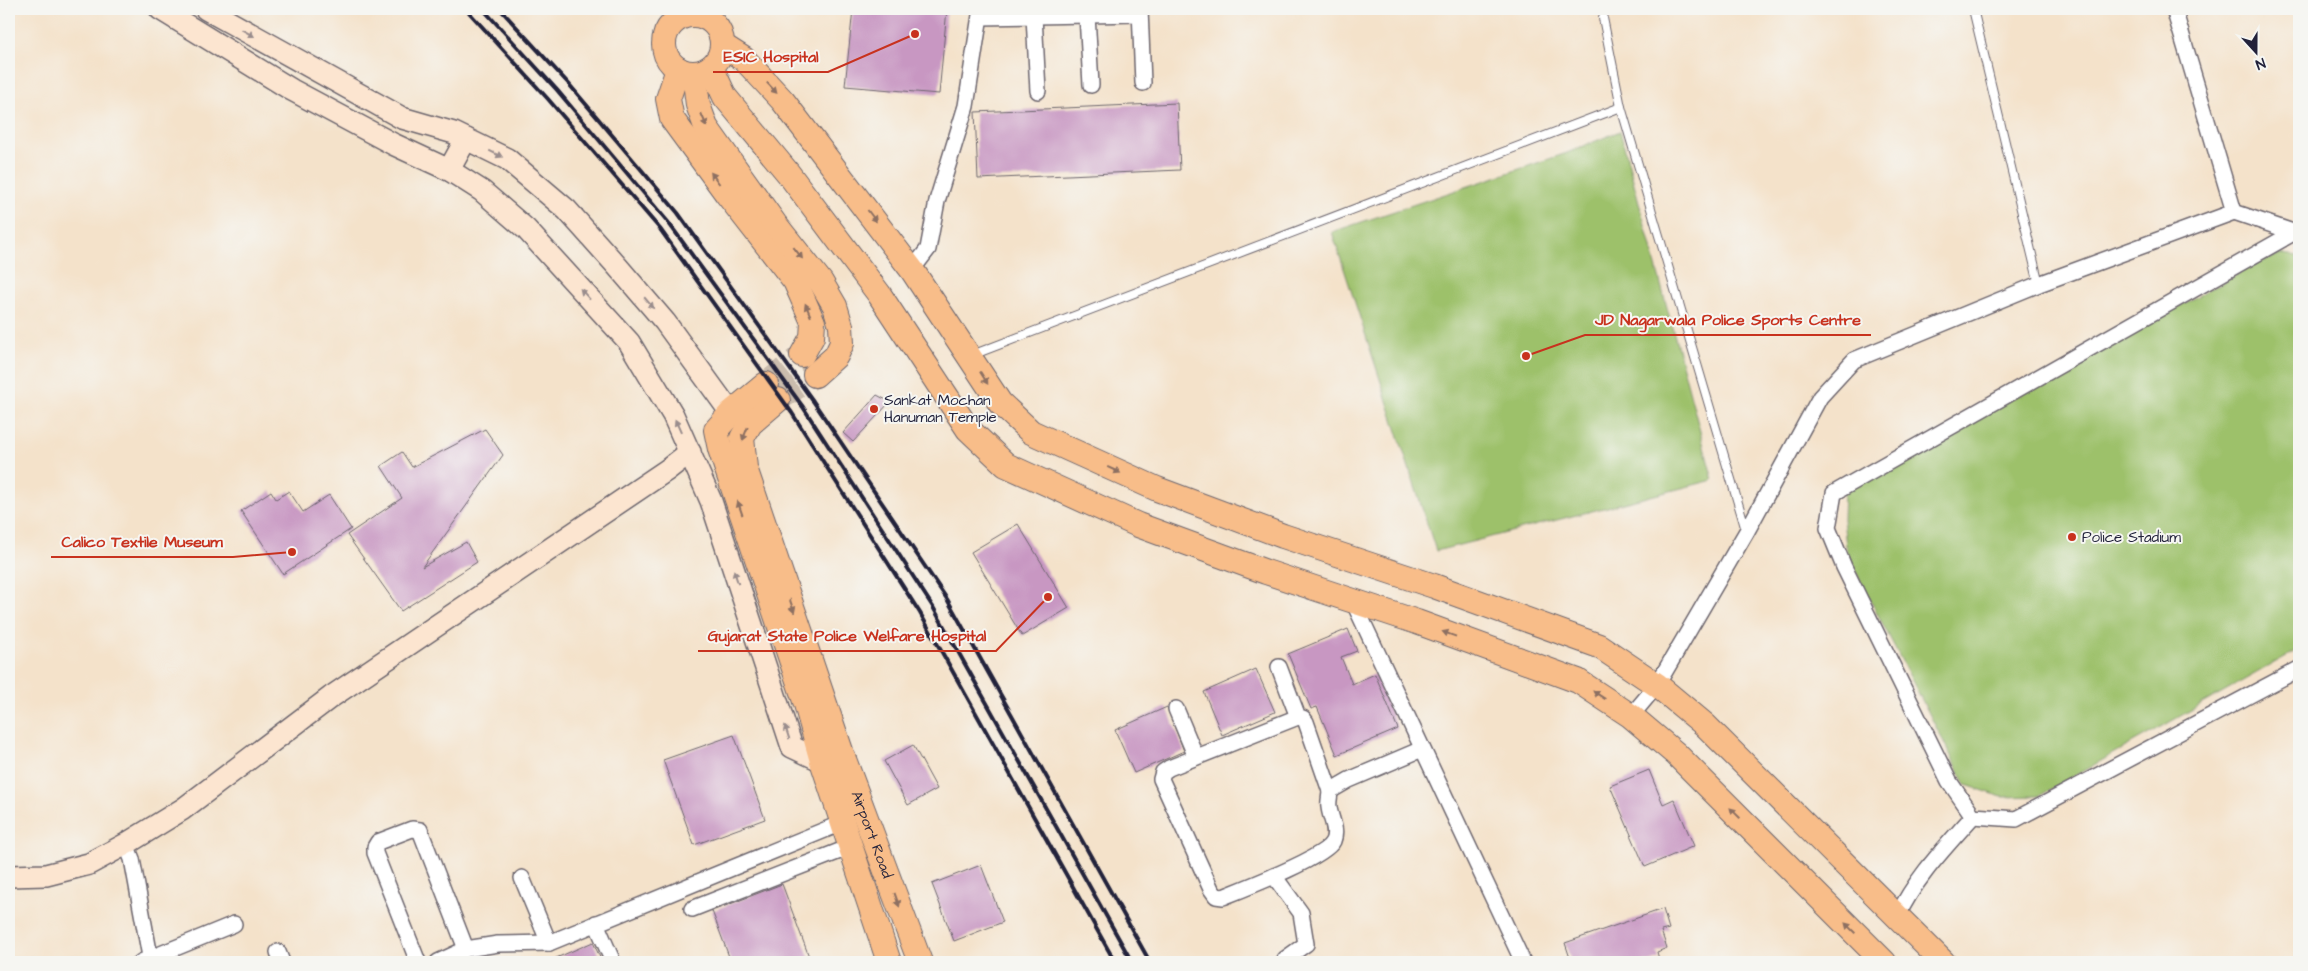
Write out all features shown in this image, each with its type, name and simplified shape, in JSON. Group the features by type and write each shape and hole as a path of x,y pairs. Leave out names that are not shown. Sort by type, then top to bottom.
{"main road":[{"path":"658,9 667,31"},
{"path":"802,355 812,337 813,322 795,281 727,194 672,119 668,99 694,69 717,60 722,45 721,36 709,15 687,16 672,24 667,31 664,48 671,63 694,69 725,97 788,173 879,294 968,429 1006,465 1138,525 1578,681 1631,716 1676,754 1884,962"},
{"path":"722,45 744,59 783,101 912,270 1000,403 1031,432 1157,490 1283,536 1434,586 1599,646 1657,684 1705,725 1943,962"},
{"path":"694,69 698,105 706,126 775,224 821,282 835,306 841,326 842,343 836,356 815,376"},
{"path":"772,392 742,438 745,468 816,705 720,450 716,430 731,413 772,392"},
{"name":"Airport Road","path":"816,705 832,757 920,962"},
{"name":"Airport Road","path":"832,757 842,823 889,962"}],"street":[{"path":"160,9 292,90 393,144 449,170 482,191 526,229 629,342 673,415 711,501 792,747 832,757"},
{"path":"206,9 402,118 466,139 507,158 567,210 665,322 731,413"},
{"path":"2174,9 2234,212"},
{"path":"912,270 928,249 937,201 966,106 981,13 1034,16 1140,11 1143,83"},
{"path":"1087,15 1091,85"},
{"path":"1034,16 1038,91"},
{"path":"449,170 466,139"},
{"path":"1631,716 1657,684 1747,531 1820,397 1854,360 2039,284 2234,212 2297,233"},
{"path":"1974,816 1949,781 1844,567 1828,528 1834,493 2297,233"},
{"path":"9,876 46,875 89,864 183,809 331,697 667,470 690,452"},
{"path":"1354,601 1523,962"},
{"path":"1279,667 1298,718"},
{"path":"1974,816 2016,819 2299,669"},
{"path":"1176,709 1196,757"},
{"path":"1298,718 1303,718 1306,722 1330,791 1329,807 1335,828 1333,841 1326,849 1274,876 1223,897 1216,896 1211,889 1161,779 1163,772 1168,768 1298,718"},
{"path":"1330,791 1348,780 1422,749"},
{"path":"1897,917 1909,892 1931,863 1974,816"},
{"path":"438,962 466,949 498,944 548,943 842,823"},
{"path":"418,962 375,853 375,847 378,842 412,829 420,830 466,949"},
{"path":"126,844 132,859 147,961 234,924"},
{"path":"692,910 850,847"},
{"path":"1274,876 1301,913 1306,944 1285,959"},
{"path":"522,878 548,943"},
{"path":"596,923 614,962"}],"lane":[{"path":"1605,9 1603,18 1621,107 1747,531"},
{"path":"1974,9 2039,284"},
{"path":"970,355 1621,107"}],"green space":[{"path":"1620,131 1713,480 1436,551 1332,232 1567,153"},
{"name":"Police Stadium","path":"2282,254 2299,256 2299,649 2039,796 2002,797 1966,785 1847,555 1843,519 1844,491 2254,265"}],"building":[{"path":"853,9 947,9 939,94 845,86"},
{"path":"1177,103 1180,170 978,179 975,112"},
{"path":"877,395 890,402 853,442 843,433"},
{"path":"485,429 503,455 422,567 466,542 477,562 401,611 347,535 402,498 381,466 402,452 412,467"},
{"path":"271,491 276,499 289,491 303,512 329,495 351,529 283,574 241,511"},
{"path":"1018,524 1069,608 1022,636 971,552"},
{"path":"1348,629 1357,651 1341,657 1352,684 1375,674 1398,729 1337,755 1317,707 1311,709 1288,654"},
{"path":"1256,669 1275,712 1222,735 1204,692"},
{"path":"1167,707 1184,751 1134,773 1115,730"},
{"path":"734,735 765,819 694,845 663,760"},
{"path":"913,745 937,789 908,805 884,761"},
{"path":"1649,770 1663,804 1674,799 1694,846 1645,867 1610,786"},
{"path":"981,865 1003,922 954,941 932,884"},
{"path":"782,884 811,962 731,962 712,911"},
{"path":"1663,909 1669,929 1661,931 1667,948 1657,952 1659,959 1650,962 1582,962 1580,958 1571,961 1565,943"},
{"path":"593,942 602,962 547,962"}],"tunnel":[{"path":"766,384 802,355"},
{"path":"778,400 815,375"}],"railway":[{"path":"466,9 548,99 660,229 792,413 920,613 1115,962"},
{"path":"483,9 557,90 668,222 803,407 933,607 1132,962"},
{"path":"500,9 568,83 678,213 813,401 947,599 1150,962"}],"place":[{"name":"ESIC Hospital","path":"915,34"},
{"name":"JD Nagarwala Police Sports Centre","path":"1526,356"},
{"name":"Sankat Mochan Hanuman Temple","path":"874,409"},
{"name":"Police Stadium","path":"2072,537"},
{"name":"Calico Textile Museum","path":"292,552"},
{"name":"Gujarat State Police Welfare Hospital","path":"1048,597"}]}
